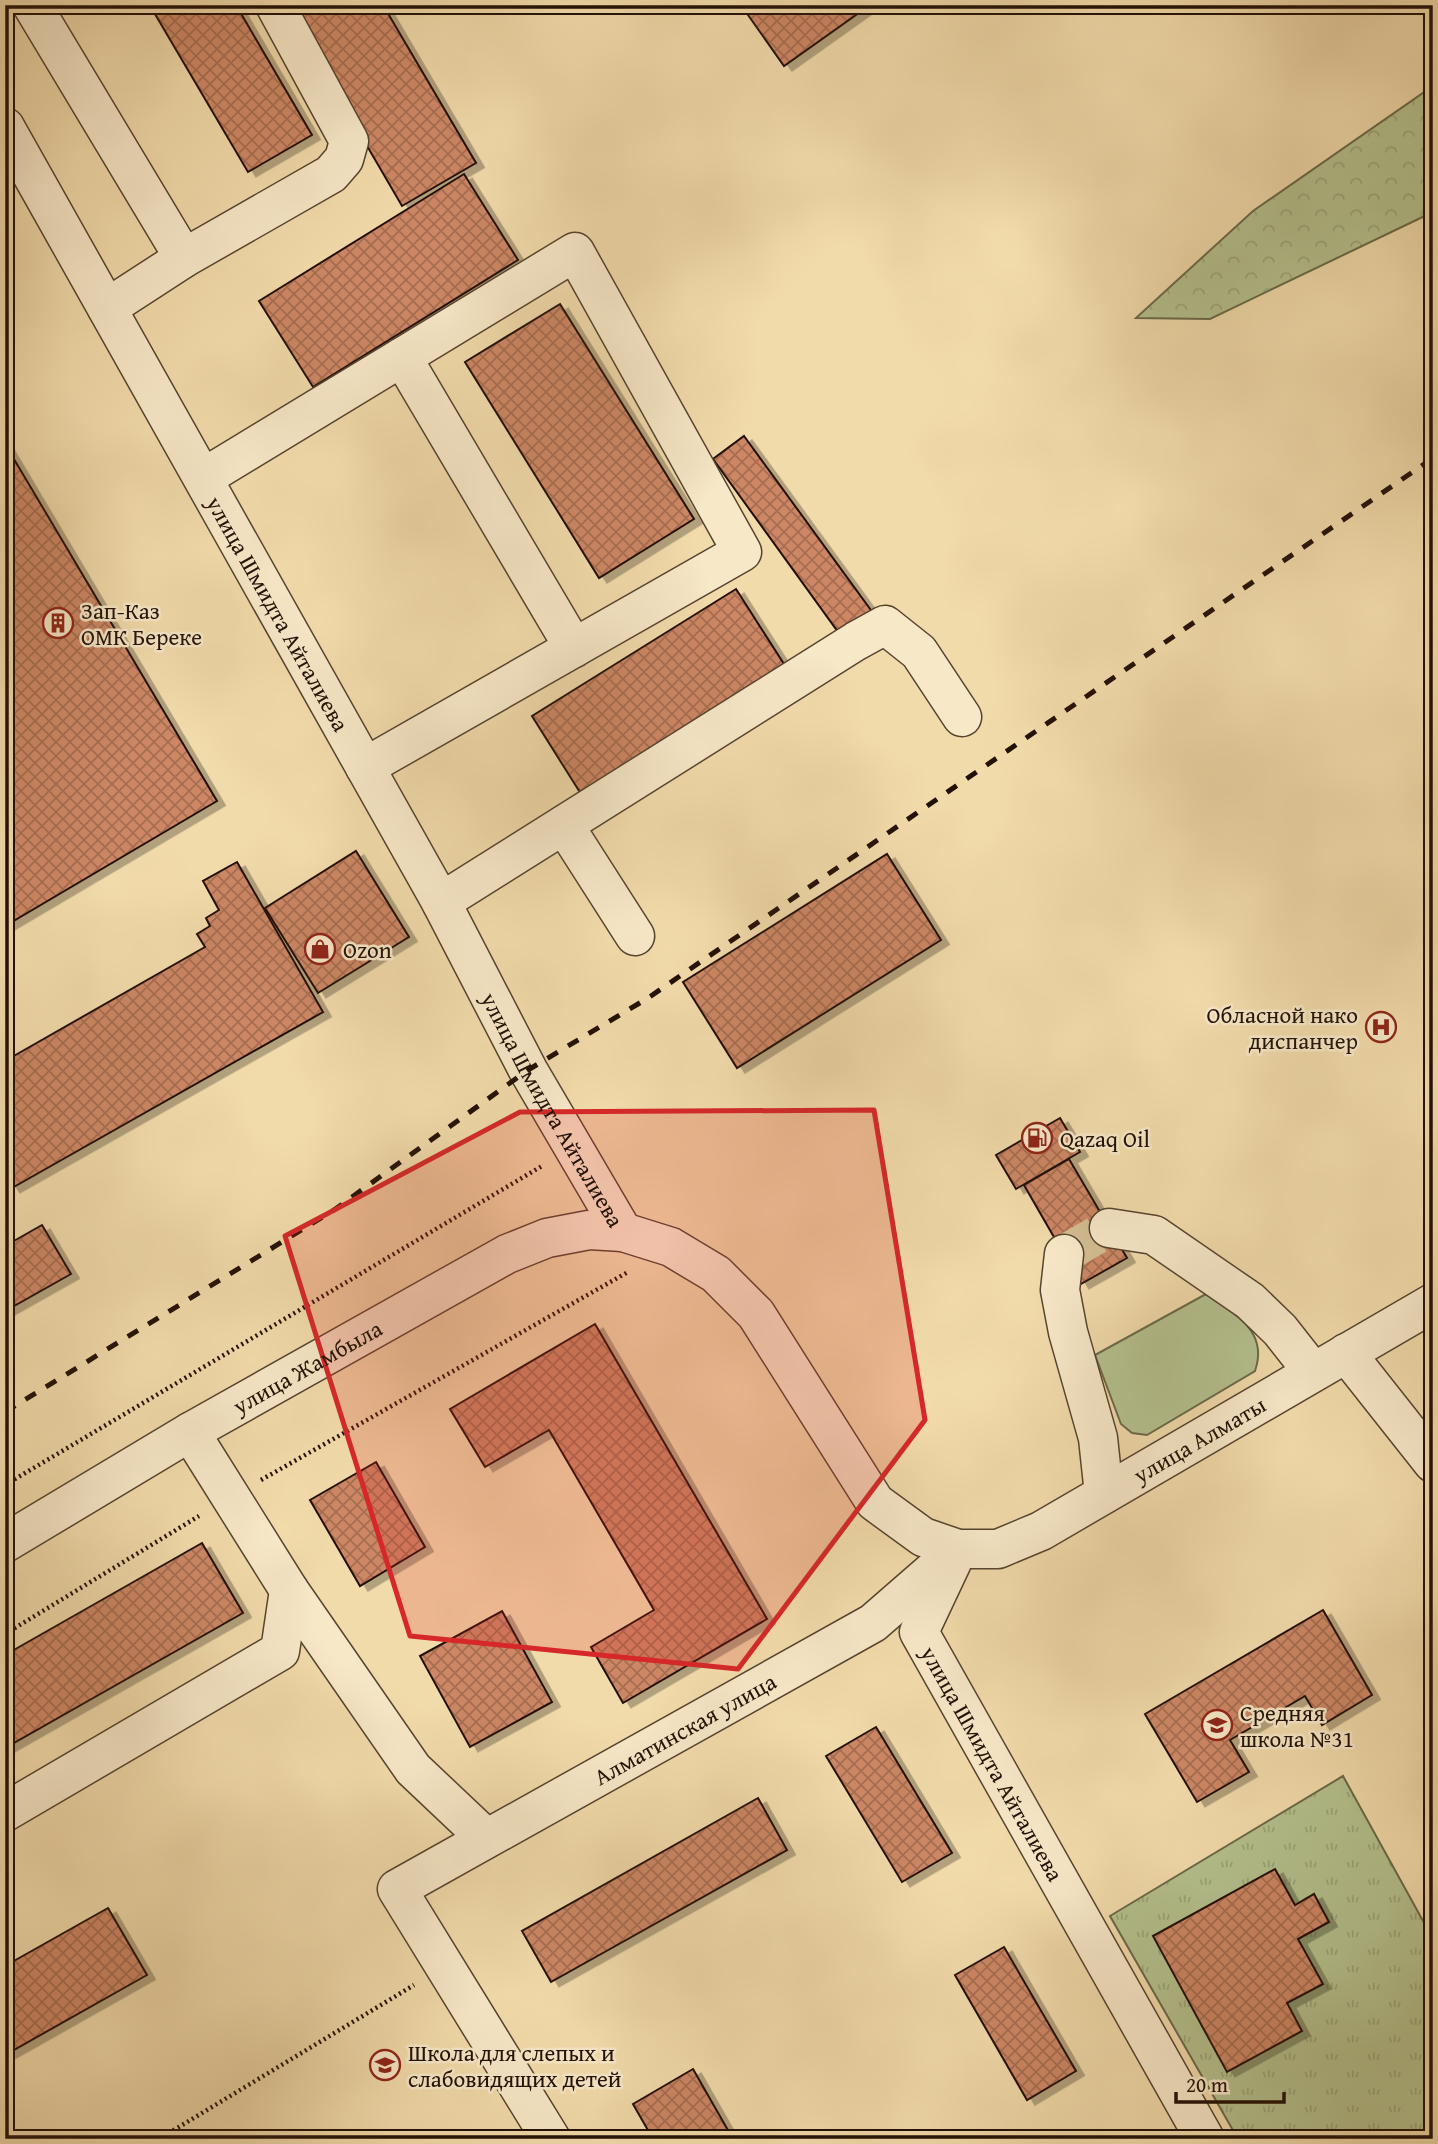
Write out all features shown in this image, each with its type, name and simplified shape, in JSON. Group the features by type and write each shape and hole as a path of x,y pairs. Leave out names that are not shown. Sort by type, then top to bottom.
{"street":[{"path":"32,5 184,258"},
{"path":"107,308 184,258 331,174 344,159 348,141 275,5"},
{"name":"улица Шмидта Айталиева","path":"5,127 441,902 528,1070 623,1232 671,1247 716,1274 755,1314 875,1502 923,1537 958,1549 919,1632 1205,2139"},
{"path":"203,478 575,252 742,552 365,767"},
{"path":"402,357 574,648"},
{"path":"441,902 856,640 885,625 919,652 962,717"},
{"path":"564,825 635,936"},
{"path":"1109,1228 1154,1235 1250,1301 1280,1330 1313,1372"},
{"name":"улица Жамбыла","path":"5,1543 190,1432 508,1254 547,1238 589,1230 623,1232"},
{"path":"1064,1254 1060,1290 1068,1332 1098,1438 1104,1494"},
{"name":"улица Алматы","path":"958,1549 998,1549 1041,1531 1433,1303"},
{"path":"1346,1353 1433,1464"},
{"path":"190,1432 289,1590 413,1769 486,1838"},
{"name":"Алматинская улица","path":"445,1967 397,1888 873,1623 958,1549"},
{"path":"5,1812 279,1651 289,1590"},
{"path":"445,1967 551,2139"}],"path":[{"path":"5,1485 573,1148"},
{"path":"5,1633 232,1497 671,1247"},
{"path":"159,2139 445,1967"}],"highlighted area":[{"path":"874,1110 925,1420 738,1669 410,1636 285,1236 520,1112"}],"green space":[{"path":"1433,86 1433,212 1210,319 1136,318 1253,211"},
{"path":"1206,1294 1238,1316 1253,1334 1258,1357 1255,1371 1147,1435 1132,1433 1121,1424 1095,1355"},
{"path":"1343,1776 1433,1939 1433,2139 1297,2139 1291,2130 1254,2139 1238,2139 1110,1916"}],"building":[{"path":"170,5 236,5 312,135 248,172 155,14"},
{"path":"285,5 383,5 476,163 402,206"},
{"path":"741,5 870,5 784,66"},
{"path":"464,174 518,260 313,387 259,301"},
{"path":"560,304 694,519 599,578 465,362"},
{"path":"744,436 873,613 841,636 713,459"},
{"name":"Зап-Каз ОМК Береке","path":"5,444 217,801 5,926"},
{"path":"736,589 791,675 586,802 532,716"},
{"path":"356,851 409,937 318,993 265,908"},
{"path":"887,854 941,940 737,1068 683,982"},
{"path":"237,862 323,1012 12,1188 5,1177 5,1061 205,947 197,934 210,926 206,918 219,910 203,881"},
{"path":"1060,1118 1080,1152 1016,1189 996,1155"},
{"path":"1069,1159 1127,1258 1081,1284 1024,1185"},
{"path":"42,1225 71,1274 7,1310 5,1246"},
{"path":"595,1324 767,1619 623,1703 591,1647 654,1610 549,1430 485,1467 450,1409"},
{"path":"376,1462 425,1547 360,1586 310,1500"},
{"path":"202,1543 243,1613 5,1748 5,1655"},
{"path":"1323,1610 1372,1695 1322,1725 1305,1696 1230,1740 1249,1772 1197,1802 1145,1714"},
{"path":"502,1611 552,1702 470,1747 420,1656"},
{"path":"876,1727 952,1853 902,1882 826,1756"},
{"path":"758,1798 787,1850 551,1982 522,1931"},
{"path":"1275,1869 1295,1905 1314,1894 1329,1922 1298,1939 1323,1984 1287,2003 1302,2031 1227,2072 1153,1936"},
{"path":"108,1908 147,1975 5,2055 5,1966"},
{"path":"1004,1947 1076,2071 1027,2100 955,1975"},
{"path":"693,2069 733,2139 653,2139 633,2104"}],"tunnel":[{"path":"1064,1254 1109,1228"}],"railway":[{"path":"5,1412 334,1210 528,1070 648,998 1433,458"}],"place":[{"name":"Зап-Каз ОМК Береке","path":"58,623"},
{"name":"Ozon","path":"320,949"},
{"name":"Обласной нако диспанчер","path":"1381,1027"},
{"name":"Qazaq Oil","path":"1037,1138"},
{"name":"Средняя школа №31","path":"1217,1725"},
{"name":"Школа для слепых и слабовидящих детей","path":"385,2065"}]}
